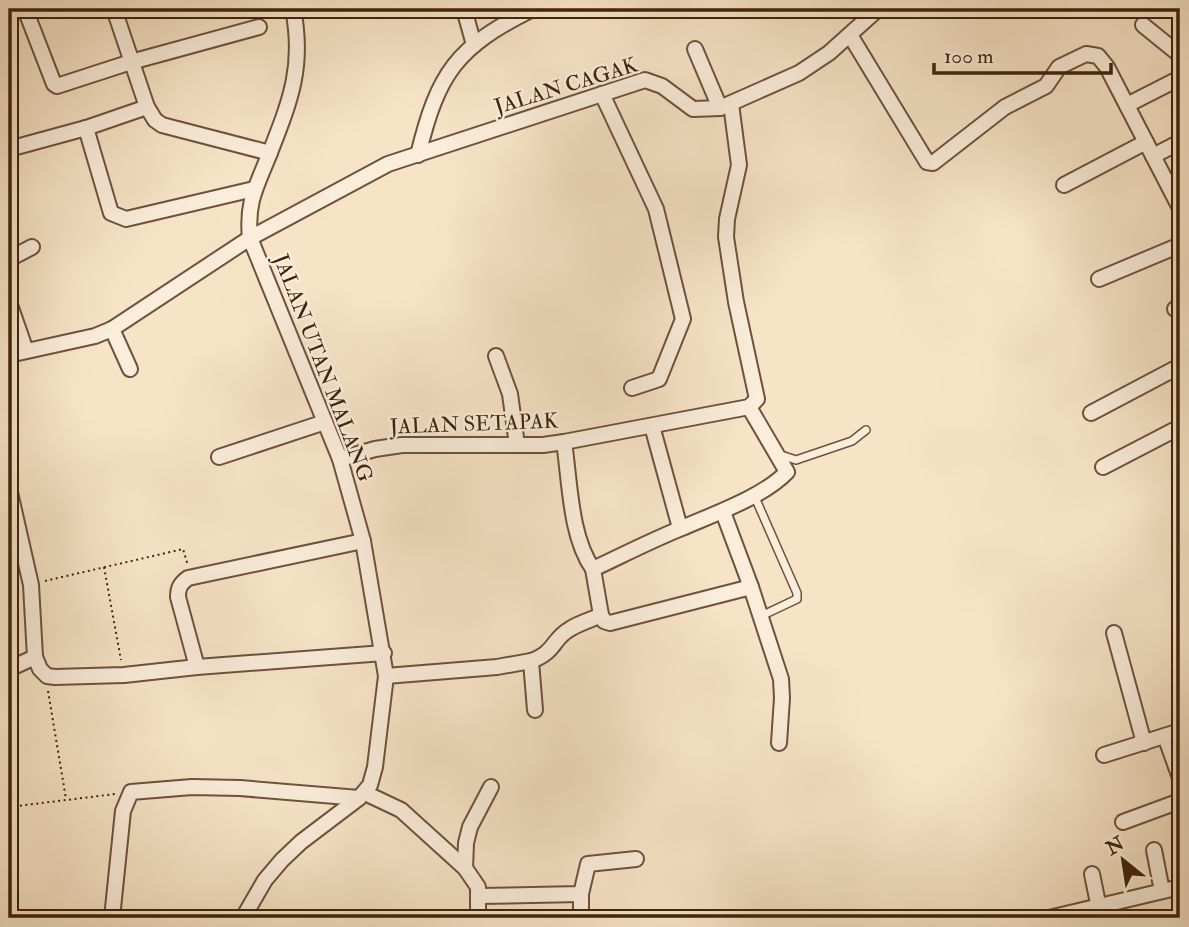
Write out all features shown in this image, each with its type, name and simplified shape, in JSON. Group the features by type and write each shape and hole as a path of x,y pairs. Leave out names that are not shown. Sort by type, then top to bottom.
{"street":[{"path":"9,14 22,9 55,85 259,27"},
{"path":"114,9 147,107 155,120 162,125 270,153"},
{"path":"250,238 248,212 254,189 290,100 297,72 296,23 293,9"},
{"path":"464,9 474,45"},
{"path":"418,155 428,114 443,80 460,56 533,9"},
{"name":"JALAN CAGAK","path":"9,355 96,336 112,329 250,238 388,164 649,80 662,86 689,108 698,110 726,106 799,73 829,52 878,9"},
{"path":"1143,25 1180,55"},
{"path":"849,35 927,162 933,163 1005,107 1046,86 1059,67 1077,57 1093,54 1103,61 1178,201"},
{"path":"593,569 680,528 723,512 787,472 749,407 757,398 736,302 726,237 727,219 739,165 726,106 695,49"},
{"path":"1127,105 1170,83"},
{"path":"602,94 656,209 683,319 659,379 632,388"},
{"path":"9,149 86,128 147,107"},
{"path":"86,128 111,213 117,217 126,219 254,189"},
{"path":"1064,185 1146,142"},
{"path":"1153,156 1180,142"},
{"name":"JALAN UTAN MALANG","path":"250,238 340,459 363,541 386,676 375,767 370,785 362,795"},
{"path":"1099,279 1180,245"},
{"path":"9,259 32,247"},
{"path":"9,302 26,351"},
{"path":"112,329 130,369"},
{"path":"496,355 510,394 517,445"},
{"path":"1091,413 1180,366"},
{"name":"JALAN SETAPAK","path":"340,459 402,445 517,445 564,442 749,407"},
{"path":"219,457 325,422"},
{"path":"652,426 680,528"},
{"path":"1103,467 1180,427"},
{"path":"564,442 577,533 583,555 593,569 604,621 610,623 751,587"},
{"path":"9,488 31,585 35,657 47,676 124,675 384,653"},
{"path":"723,512 781,679 779,743"},
{"path":"197,667 178,597 181,583 191,578 363,541"},
{"path":"386,676 497,667 531,661 552,650 569,629 601,615"},
{"path":"1114,633 1143,743"},
{"path":"9,669 35,657"},
{"path":"531,661 535,710"},
{"path":"1104,755 1180,731"},
{"path":"1166,736 1180,778"},
{"path":"112,918 123,811 131,792 192,787 362,795 401,810 474,879 479,896 478,918"},
{"path":"465,868 470,827 491,787"},
{"path":"243,918 265,880 282,860 362,795"},
{"path":"1123,822 1180,801"},
{"path":"1154,849 1162,891"},
{"path":"581,918 581,894 588,864 636,859"},
{"path":"1092,874 1099,912"},
{"path":"1049,918 1099,912 1180,887"},
{"path":"479,896 581,894"}],"lane":[{"path":"777,453 787,459 796,460 852,441 866,430"},
{"path":"753,495 797,593 797,598 791,603 761,616"}],"path":[{"path":"31,585 183,549 191,578"},
{"path":"104,567 124,675"},
{"path":"47,676 48,698 65,799"},
{"path":"9,807 131,792"}]}
